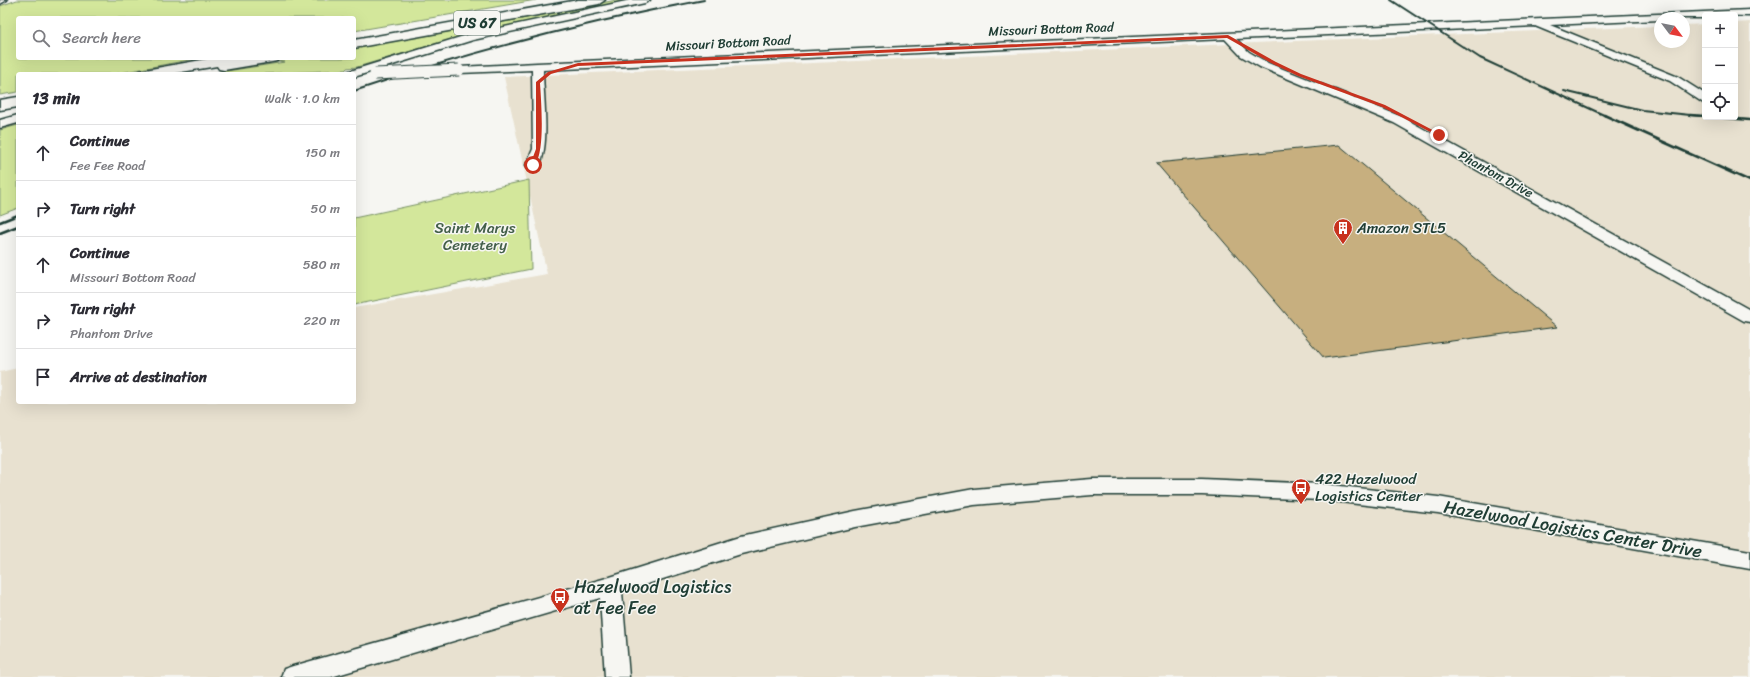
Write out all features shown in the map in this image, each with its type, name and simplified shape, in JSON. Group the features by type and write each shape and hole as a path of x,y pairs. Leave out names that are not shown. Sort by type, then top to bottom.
{"highway":[{"name":"US 67","path":"356,38 575,0"},
{"name":"US 67","path":"356,44 599,0"},
{"path":"157,72 226,60"},
{"path":"192,72 260,60"},
{"path":"0,99 16,96"},
{"path":"0,105 16,102"}],"street":[{"path":"356,73 404,57 478,36 645,0"},
{"name":"Missouri Bottom Road","path":"356,74 1750,13"},
{"path":"1533,22 1674,79 1690,88 1702,98"},
{"path":"1264,35 1250,42 1251,46 1270,60"},
{"name":"Phantom Drive","path":"1228,36 1300,75 1406,117 1750,306"},
{"name":"Phantom Drive","path":"1228,36 1245,54 1264,65 1398,120 1750,317"},
{"path":"402,72 387,68 387,66 404,57"},
{"path":"538,82 549,73 578,64"},
{"path":"533,165 539,149 537,66"},
{"path":"0,124 16,120"},
{"name":"Hazelwood Logistics Center Drive","path":"293,677 610,586 741,545 855,519 974,497 1092,488 1202,486 1306,491 1438,504 1750,560"},
{"path":"610,586 617,677"}],"shaded area":[{"path":"1750,22 1750,677 0,677 0,372 16,368 16,404 356,404 356,308 547,274 504,77 1654,26 1654,48 1690,48 1690,25 1702,24 1702,120 1738,120 1738,23"}],"green space":[{"path":"17,0 536,0 356,31 356,16 16,16 16,60 189,60 125,72 16,72 16,92 0,95 0,6"},
{"path":"616,0 635,0 449,40 357,67 347,68 345,70 302,72 220,72 285,62 277,61 282,60 356,60 356,48 543,15"},
{"path":"16,126 16,209 0,215 0,130"},
{"name":"Saint Marys Cemetery","path":"529,180 531,269 356,305 356,218"}],"building":[{"name":"Amazon STL5","path":"1339,145 1557,327 1324,358 1156,163"}],"railway":[{"path":"356,90 440,63 528,39 615,18 704,0"},
{"path":"1391,0 1480,58 1606,116"},
{"path":"1564,91 1642,110 1691,115"},
{"path":"1604,115 1750,181"},
{"path":"1691,115 1702,116"},
{"path":"1691,115 1700,116"},
{"path":"1738,119 1750,120"},
{"path":"0,222 16,216"},
{"path":"0,233 16,227"}],"place":[{"name":"Amazon STL5","path":"1343,245"},
{"name":"422 Hazelwood Logistics Center","path":"1301,505"},
{"name":"Hazelwood Logistics at Fee Fee","path":"560,614"}],"route":[{"path":"533,165 539,149 538,82 549,73 578,64 1228,36 1274,63 1300,75 1383,106 1439,135"}]}
